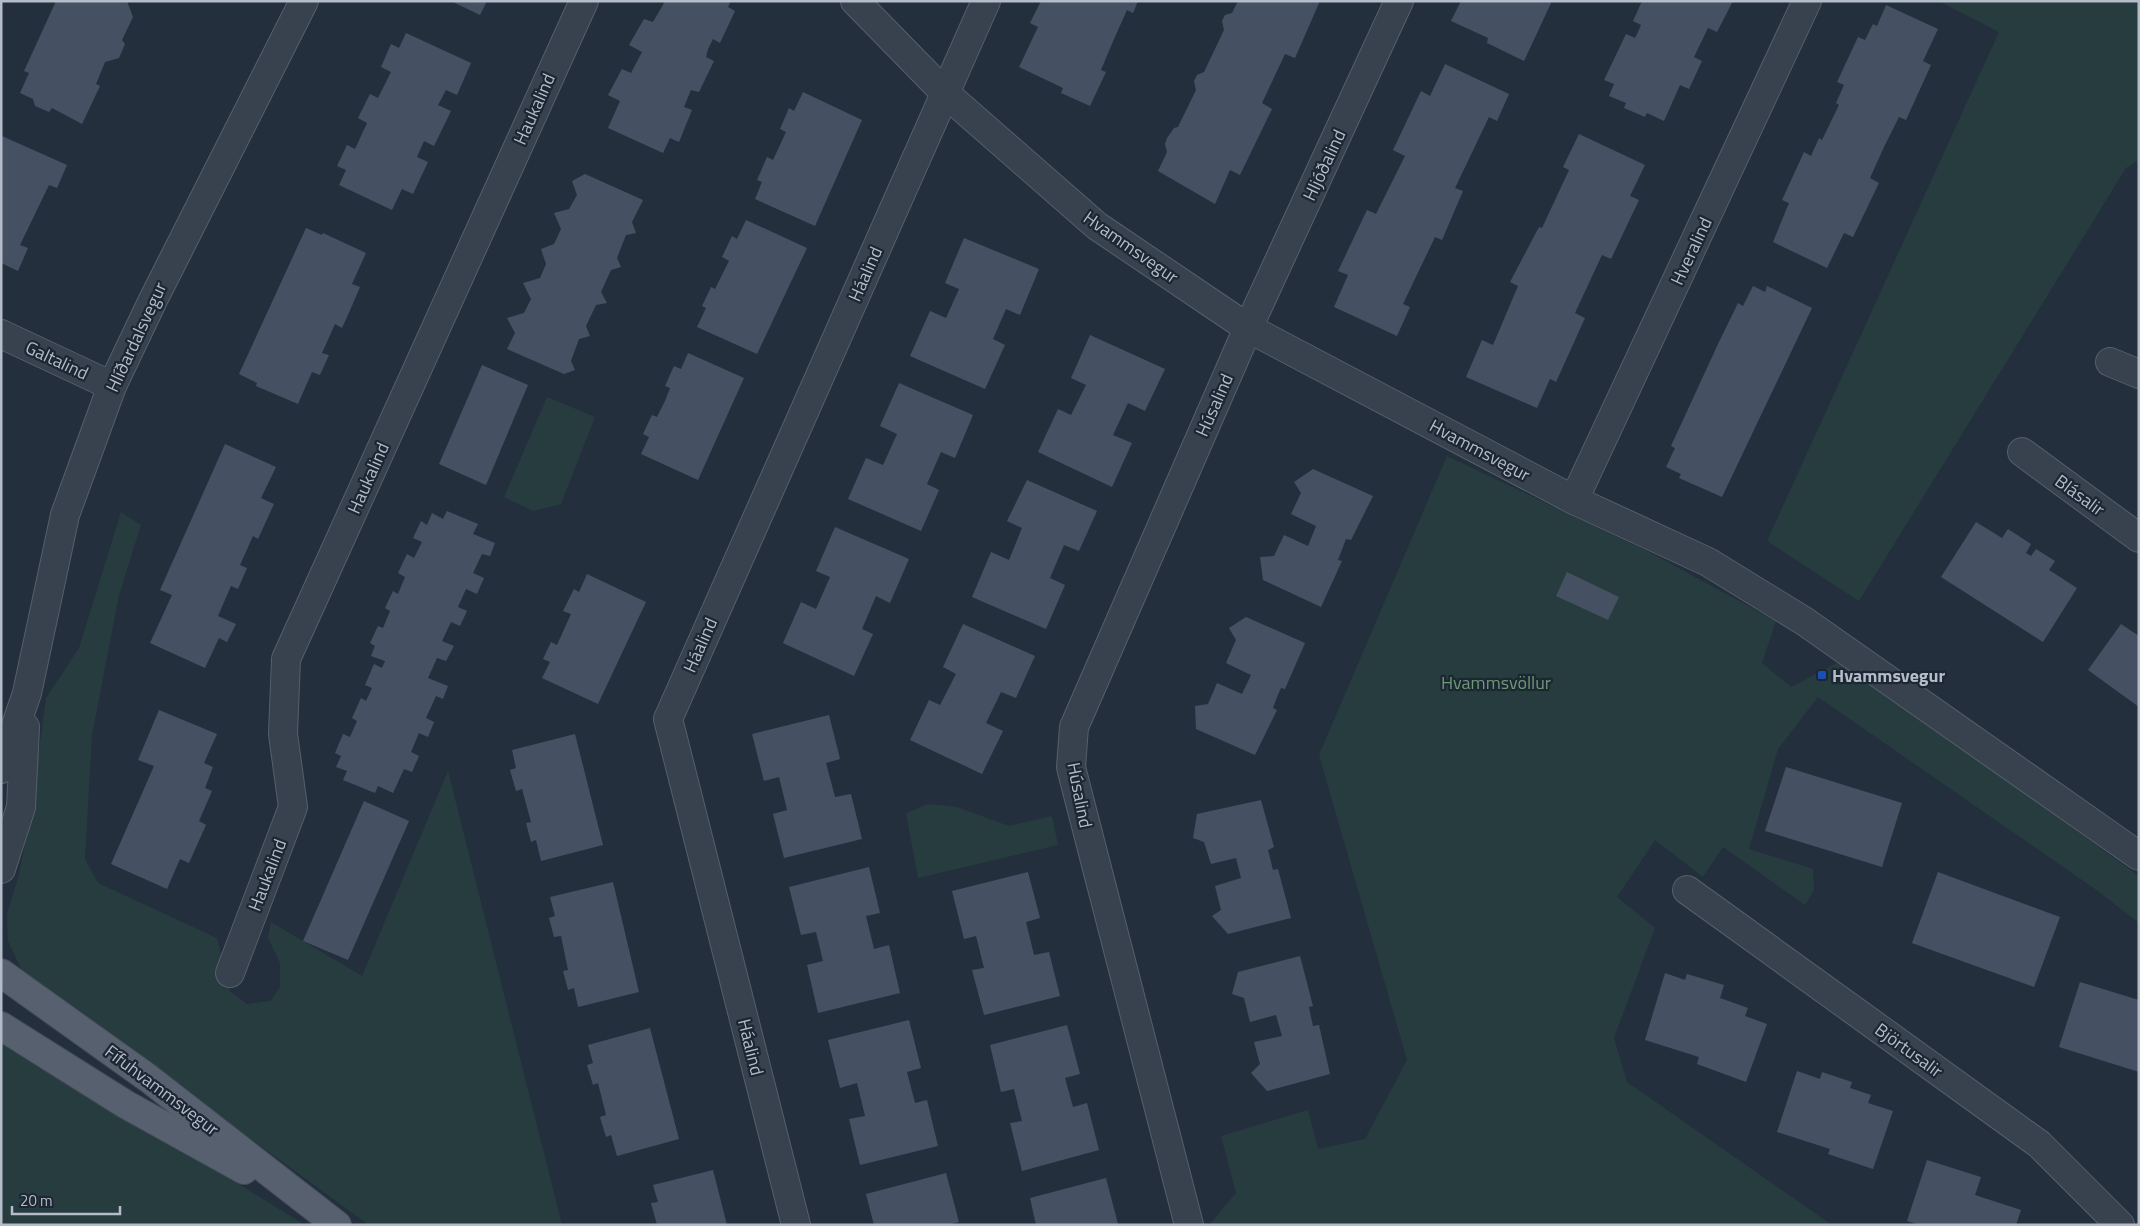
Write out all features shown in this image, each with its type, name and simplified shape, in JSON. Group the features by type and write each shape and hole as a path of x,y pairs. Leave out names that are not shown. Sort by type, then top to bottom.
{"main road":[{"name":"Fífuhvammsvegur","path":"1,973 148,1078 328,1218"},
{"name":"Fífuhvammsvegur","path":"1,1026 125,1104 328,1218"}],"street":[{"name":"Hlíðardalsvegur","path":"1,769 27,693 64,515 112,386 304,1"},
{"name":"Haukalind","path":"230,973 293,807 283,734 286,659 584,1"},
{"name":"Hvammsvegur","path":"855,1 945,93 1097,226 1248,328 1574,500 1708,562 1804,621 2139,856"},
{"name":"Háalind","path":"796,1225 668,719 986,1"},
{"name":"Hljóðalind","path":"1248,328 1399,1"},
{"name":"Hveralind","path":"1574,500 1807,1"},
{"name":"Húsalind","path":"1189,1225 1071,767 1074,727 1248,328"},
{"name":"Galtalind","path":"1,334 112,386"},
{"path":"2110,362 2139,374"},
{"name":"Blásalir","path":"2022,452 2139,538"},
{"name":"Hlíðardalsvegur","path":"1,869 21,807 27,693"},
{"name":"Björtusalir","path":"1687,890 2039,1144 2120,1225"}],"green space":[{"path":"1938,1 2139,1 2139,160 2126,168 1859,601 1767,541 1999,32"},
{"path":"547,397 595,417 561,504 533,511 504,497"},
{"name":"Hvammsvöllur","path":"1447,456 1651,553 1776,621 1762,663 1791,687 1841,661 2139,876 2139,923 2095,889 1818,697 1778,749 1749,849 1813,869 1814,890 1805,905 1723,847 1703,877 1655,840 1617,897 1655,928 1614,1038 1627,1082 1832,1225 1209,1225 1236,1193 1221,1136 1308,1110 1318,1149 1365,1139 1407,1060 1319,755"},
{"path":"121,512 141,525 119,595 92,735 85,859 98,883 217,938 230,991 247,1004 270,1001 280,987 280,963 268,938 271,922 362,976 448,771 562,1225 369,1225 23,973 8,941 7,914 18,878 29,826 46,698 79,648"},
{"path":"928,804 957,807 1009,826 1052,816 1058,845 918,878 906,813"},
{"path":"1,1037 305,1225 1,1225"}],"building":[{"path":"56,1 127,1 133,17 122,40 125,44 119,58 105,62 96,84 100,86 82,124 52,108 49,112 35,106 33,99 20,93 29,73 24,71"},
{"path":"451,1 487,1 480,15"},
{"path":"661,1 731,1 728,7 735,11 720,43 713,39 708,49 706,57 714,61 699,92 691,90 684,107 692,110 679,142 670,138 663,153 608,128 620,101 608,95 622,69 631,73 642,52 629,45 644,19 653,22 664,3"},
{"path":"1041,1 1138,1 1133,13 1127,10 1101,70 1106,72 1090,106 1061,93 1063,88 1019,67 1038,27 1030,23"},
{"path":"1238,1 1320,1 1295,58 1285,54 1262,103 1272,109 1240,175 1230,170 1215,204 1158,171 1167,152 1165,144 1167,138 1174,128 1178,127 1196,90 1194,81 1197,75 1204,72 1224,30 1222,21 1225,15 1232,13"},
{"path":"1461,1 1552,1 1524,61 1487,43 1488,38 1451,21"},
{"path":"1642,1 1733,1 1717,32 1708,28 1694,57 1702,61 1689,89 1680,85 1664,121 1647,113 1645,117 1624,108 1626,103 1609,96 1614,84 1604,80 1626,34 1635,38 1638,32 1641,25 1633,21"},
{"path":"1886,5 1938,29 1923,61 1931,65 1906,120 1899,117 1884,147 1870,178 1879,183 1853,237 1844,233 1827,268 1773,242 1789,203 1782,200 1804,152 1811,156 1819,138 1822,140 1839,105 1836,103 1844,85 1837,82 1858,37 1865,40 1873,24 1877,26"},
{"path":"406,33 471,63 457,95 446,90 438,105 451,111 434,146 424,141 417,157 428,162 413,194 402,189 392,210 339,185 346,170 337,166 347,145 355,149 367,123 358,118 370,94 378,98 391,72 381,67 391,44 399,48"},
{"path":"1445,64 1509,94 1497,121 1489,117 1455,188 1463,191 1442,240 1435,237 1403,304 1410,307 1397,336 1334,307 1348,275 1338,271 1367,210 1376,214 1405,156 1393,150 1421,91 1430,96"},
{"path":"803,92 862,120 815,226 755,199 762,182 757,180 767,157 773,160 786,132 780,129 789,108 794,111"},
{"path":"1579,134 1645,165 1630,196 1639,200 1611,259 1602,255 1575,313 1585,318 1556,382 1550,379 1537,408 1466,377 1482,340 1493,345 1518,286 1510,282 1539,227 1542,228 1569,170 1563,167"},
{"path":"2,136 67,165 57,188 49,185 20,245 28,248 18,271 1,263"},
{"path":"585,174 643,200 632,222 636,233 626,235 617,258 621,267 611,270 601,292 607,303 596,305 586,326 590,336 579,339 571,361 575,370 564,374 507,349 515,333 507,318 524,313 531,299 523,283 540,278 546,264 541,249 554,244 561,229 554,213 569,209 577,195 572,181"},
{"path":"746,220 807,248 757,354 697,327 706,308 702,306 711,287 715,289 729,261 722,257 732,236 737,239"},
{"path":"306,228 322,235 323,233 366,253 352,284 360,287 342,328 335,324 322,353 329,355 320,375 312,372 298,404 256,386 257,383 239,374"},
{"path":"964,238 1039,269 1020,315 1006,309 993,339 1005,345 985,389 910,356 930,311 946,318 959,289 945,283"},
{"path":"1753,286 1765,292 1767,286 1812,308 1722,497 1679,478 1681,474 1666,467 1675,448 1671,446 1718,344 1738,303 1743,306"},
{"path":"1090,335 1165,369 1145,411 1128,403 1113,435 1132,443 1112,487 1038,452 1058,409 1071,415 1086,385 1071,378"},
{"path":"688,353 744,378 698,480 641,454 649,437 643,434 652,415 657,417 665,401 670,388 665,386 674,366 681,369"},
{"path":"482,365 528,385 486,485 439,464"},
{"path":"899,383 973,415 955,458 941,452 927,484 939,490 921,531 848,499 866,458 883,465 897,434 880,426"},
{"path":"225,444 276,467 261,498 274,504 258,539 253,536 240,565 247,568 238,589 231,586 218,616 236,624 227,642 219,638 205,668 150,643 172,595 160,590"},
{"path":"1313,469 1373,496 1351,540 1346,539 1338,560 1342,561 1321,607 1263,580 1260,557 1274,556 1284,535 1308,546 1316,526 1291,514 1301,493 1294,482"},
{"path":"1027,480 1097,511 1079,551 1064,545 1050,578 1065,585 1046,629 972,597 991,552 1009,560 1022,528 1007,521"},
{"path":"447,511 478,524 473,534 495,543 490,556 482,554 473,573 484,578 477,594 466,589 458,607 467,611 460,626 451,622 442,641 454,646 446,661 437,658 428,678 448,686 443,699 436,696 426,718 434,722 428,737 419,733 411,752 419,756 412,772 404,769 393,793 378,786 375,793 343,780 347,771 336,767 341,756 335,753 343,734 350,737 357,721 352,718 361,698 366,701 372,688 365,685 374,664 382,668 385,661 371,656 375,646 370,643 378,626 383,628 390,611 385,608 393,591 398,594 405,577 398,573 407,554 414,558 422,542 413,538 421,521 427,525 432,513 443,519"},
{"path":"1976,522 2002,538 2008,529 2031,544 2026,553 2031,556 2036,549 2055,561 2049,570 2077,588 2043,642 1941,577"},
{"path":"835,527 909,559 890,603 876,596 862,629 873,634 854,676 783,643 801,602 816,609 830,577 816,571"},
{"path":"1567,572 1619,597 1608,620 1556,596"},
{"path":"587,574 646,602 598,704 542,678 550,662 543,659 551,642 557,645 571,614 563,611 574,589 579,592"},
{"path":"1246,617 1305,643 1285,689 1281,688 1273,708 1277,710 1255,755 1196,729 1195,706 1208,704 1217,683 1242,694 1251,675 1226,663 1236,640 1229,628"},
{"path":"963,624 1035,656 1016,698 1001,692 986,723 1003,731 982,774 910,740 929,700 940,705 956,674 943,667"},
{"path":"2121,624 2139,636 2139,707 2088,670"},
{"path":"159,710 217,734 204,763 213,767 205,788 212,791 199,821 206,825 189,863 180,859 167,889 111,864 154,766 138,760"},
{"path":"829,715 840,759 826,763 835,797 851,794 862,839 784,858 773,814 787,810 779,777 764,781 752,734"},
{"path":"575,734 603,845 541,861 536,840 531,842 526,823 531,822 522,789 516,791 510,770 516,768 512,750"},
{"path":"1786,767 1902,803 1882,867 1765,831"},
{"path":"1261,800 1274,847 1268,850 1273,870 1278,869 1291,918 1228,934 1212,916 1221,910 1215,886 1241,878 1236,858 1211,864 1204,842 1193,838 1197,814"},
{"path":"364,801 409,821 348,960 303,941"},
{"path":"869,867 880,913 866,916 874,949 889,945 900,993 818,1013 807,965 823,961 816,932 801,935 789,887"},
{"path":"1028,872 1040,918 1026,922 1034,955 1049,952 1060,996 984,1015 972,970 984,968 976,936 964,939 952,891"},
{"path":"1938,872 2060,917 2034,987 1912,943"},
{"path":"613,882 639,992 578,1007 574,988 568,990 563,971 568,970 561,936 554,937 549,918 555,916 550,897"},
{"path":"1300,956 1313,1006 1309,1007 1313,1026 1319,1025 1330,1074 1267,1091 1251,1073 1260,1064 1254,1042 1282,1036 1276,1015 1250,1022 1244,998 1232,994 1238,972"},
{"path":"1665,973 1685,980 1687,974 1724,985 1720,998 1748,1008 1745,1016 1767,1024 1746,1082 1697,1064 1699,1057 1645,1040"},
{"path":"2080,982 2139,1000 2139,1072 2059,1047"},
{"path":"909,1020 921,1068 907,1072 915,1103 927,1100 938,1146 860,1165 849,1119 865,1116 857,1083 840,1088 828,1040"},
{"path":"1067,1025 1080,1074 1065,1078 1073,1107 1087,1103 1099,1150 1022,1171 1010,1123 1022,1121 1014,1089 1001,1092 990,1045"},
{"path":"650,1028 679,1139 617,1156 611,1135 606,1137 600,1117 606,1115 598,1083 593,1085 587,1065 593,1063 588,1045"},
{"path":"1797,1071 1820,1079 1822,1072 1852,1082 1850,1088 1871,1095 1868,1103 1893,1111 1873,1169 1828,1154 1830,1149 1777,1132"},
{"path":"1927,1160 1981,1177 1975,1195 2021,1210 2016,1225 1920,1225 1907,1221"},
{"path":"713,1170 727,1225 657,1225 651,1203 658,1202 653,1185"},
{"path":"946,1173 959,1222 947,1225 874,1225 866,1194"},
{"path":"1106,1178 1118,1224 1036,1225 1030,1198"}],"place":[{"name":"Hvammsvegur","path":"1822,675"}]}
